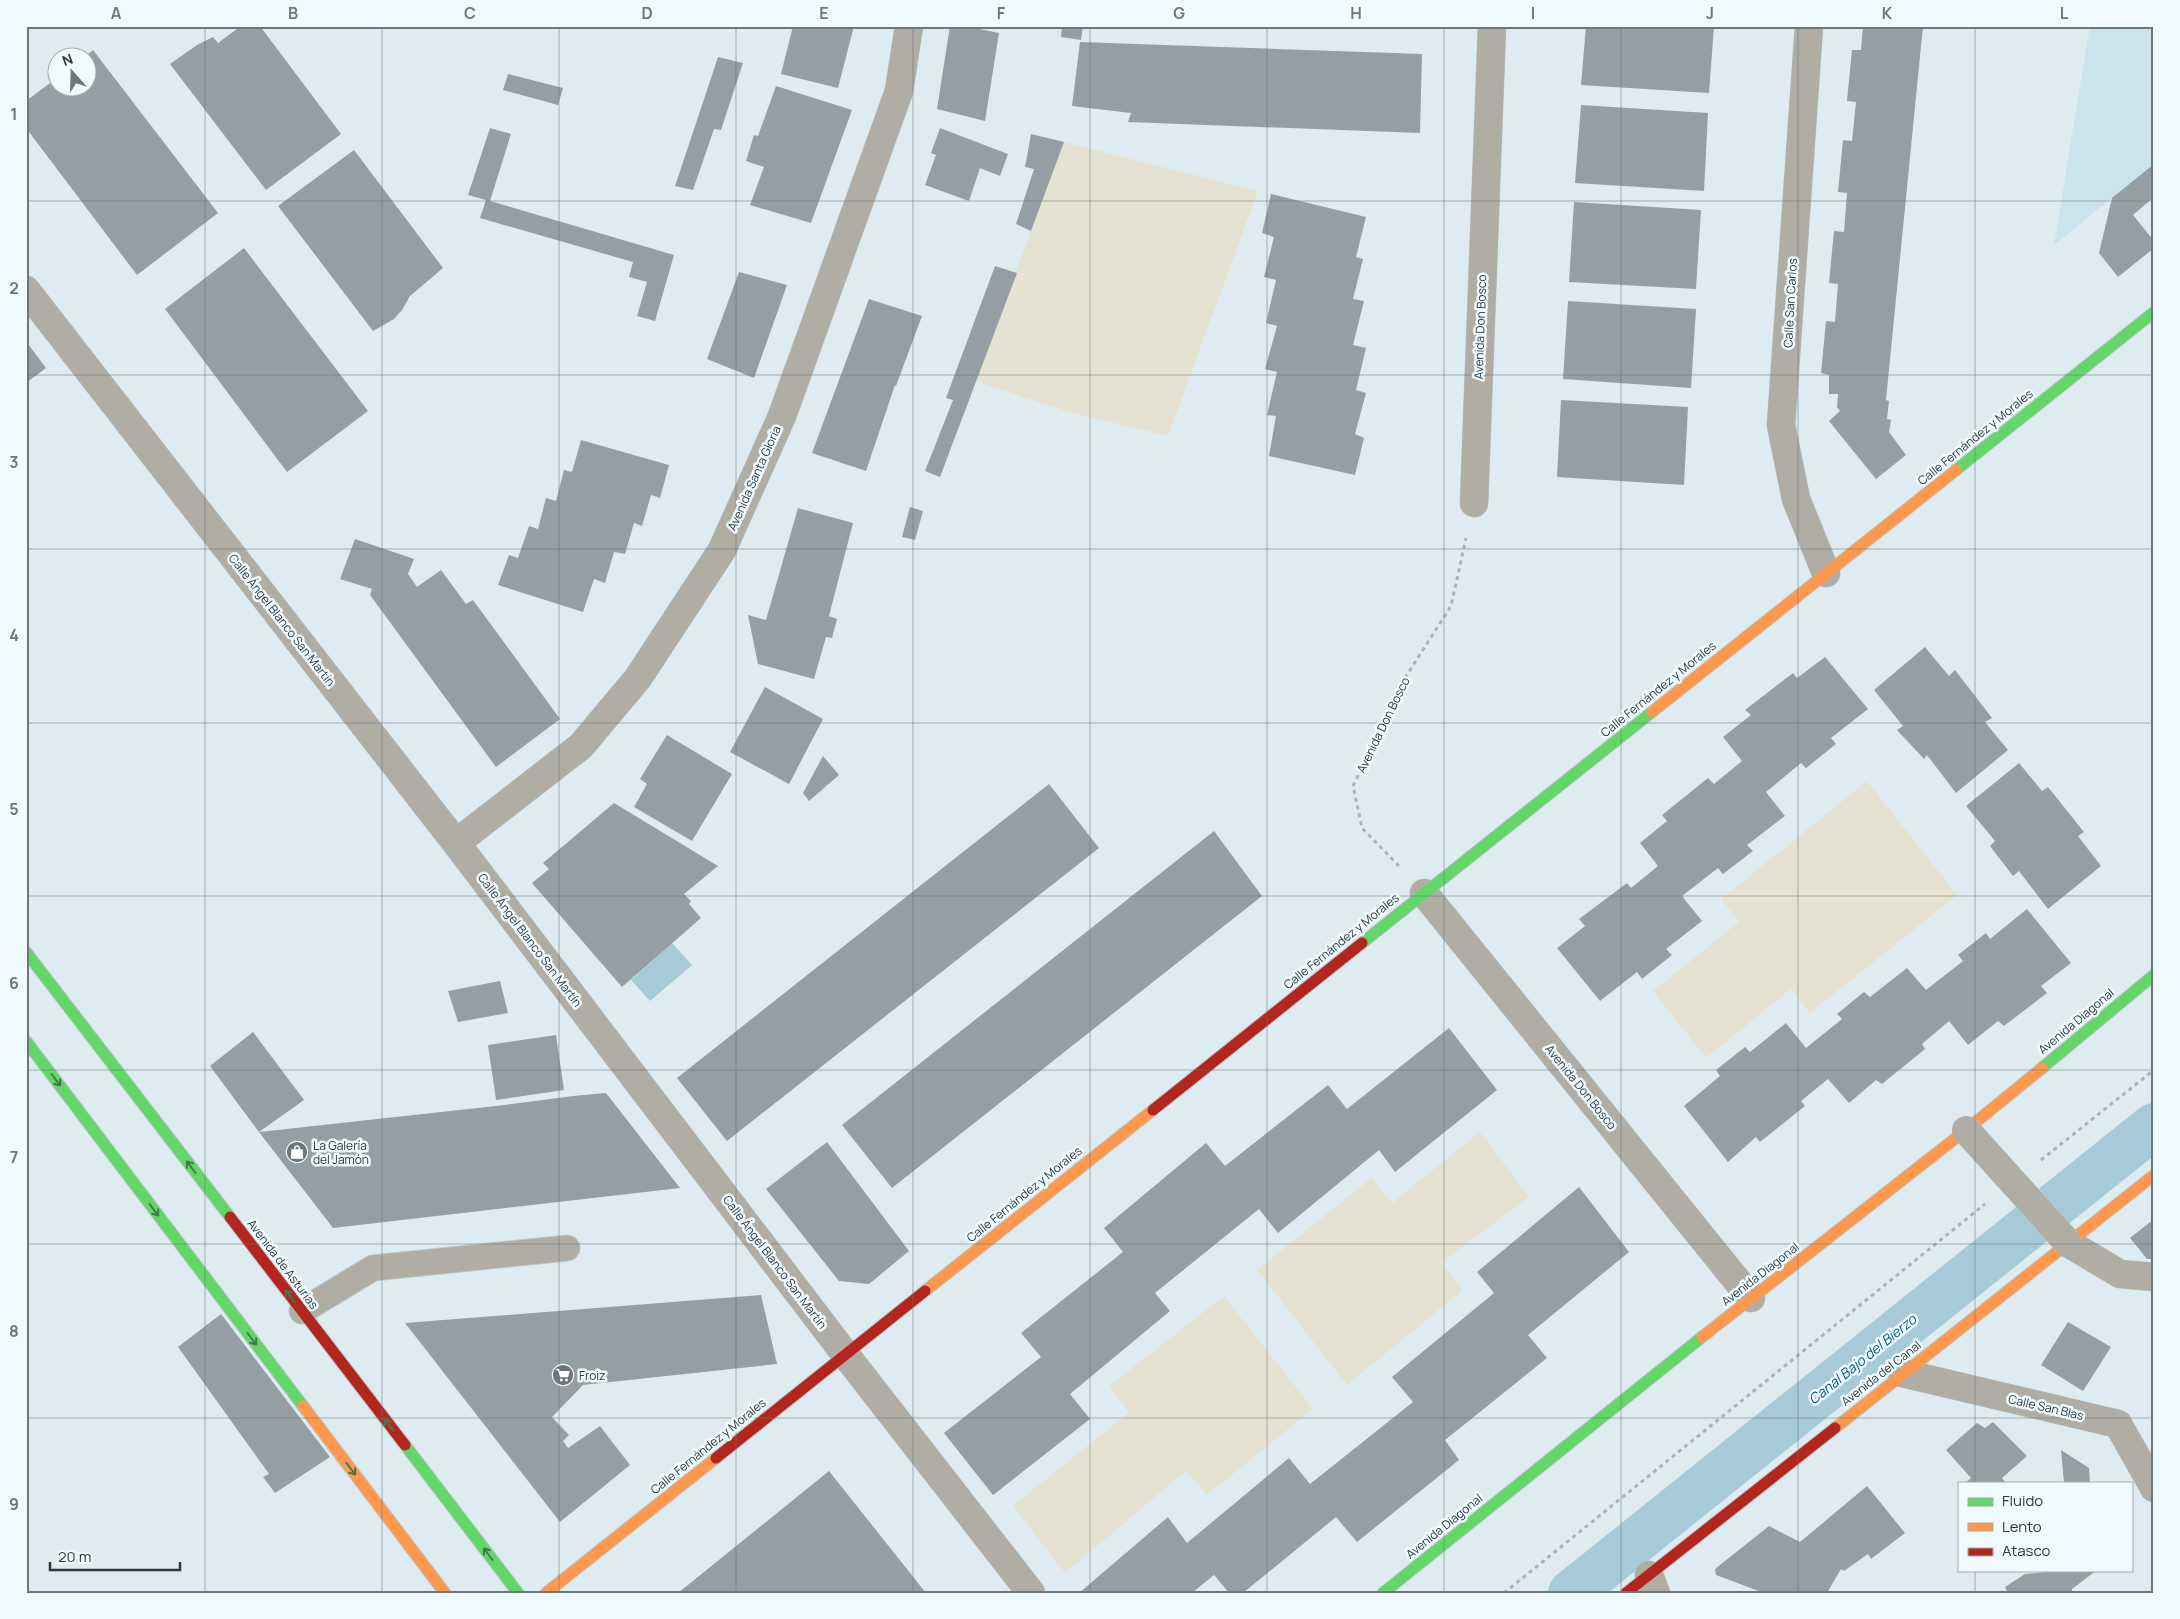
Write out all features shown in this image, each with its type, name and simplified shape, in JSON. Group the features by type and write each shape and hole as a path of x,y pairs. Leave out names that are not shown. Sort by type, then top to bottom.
{"street":[{"name":"Avenida Santa Gloria","path":"456,843 581,746 638,678 722,550 782,416 899,91 909,26"},
{"name":"Avenida Don Bosco","path":"1474,503 1492,26"},
{"name":"Calle San Carlos","path":"1809,26 1782,425 1796,499 1826,573"},
{"name":"Calle Ángel Blanco San Martín","path":"26,290 456,843 845,1354 1031,1593"},
{"name":"Calle Fernández y Morales","path":"546,1593 2154,312"},
{"name":"Avenida Don Bosco","path":"1424,893 1751,1298"},
{"name":"Avenida de Asturias","path":"26,952 518,1593"},
{"name":"Avenida Diagonal","path":"1383,1593 1751,1298 1966,1130 2154,975"},
{"path":"26,1042 445,1593"},
{"path":"1966,1130 2068,1243 2120,1274 2154,1276"},
{"name":"Avenida del Canal","path":"1626,1593 1652,1584 1902,1373 2154,1176"},
{"name":"Calle San Blas","path":"1902,1373 2118,1424 2154,1488"}],"lane":[{"path":"302,1311 373,1268 567,1248"}],"path":[{"name":"Avenida Don Bosco","path":"1424,893 1362,828 1354,786 1403,681 1451,606 1474,503"},
{"path":"2040,1160 2154,1070"},
{"path":"1504,1593 1987,1202"}],"shaded area":[{"path":"2090,26 2154,26 2154,164 2054,245"},
{"path":"1064,142 1258,191 1168,436 1073,413 975,381"},
{"path":"1867,781 1957,895 1810,1013 1791,989 1706,1058 1653,991 1739,922 1721,899"},
{"path":"672,943 692,965 650,1001 631,980"},
{"path":"1480,1132 1529,1197 1441,1263 1463,1290 1347,1385 1257,1270 1371,1178 1392,1203"},
{"path":"1224,1296 1313,1409 1207,1495 1186,1471 1065,1573 1013,1506 1129,1412 1109,1386"}],"building":[{"path":"241,26 260,26 341,134 266,190 170,64 197,45 213,37 218,43"},
{"path":"793,26 854,26 838,88 781,74"},
{"path":"950,26 965,26 999,33 985,121 937,109"},
{"path":"1062,26 1083,26 1081,40 1061,37"},
{"path":"1586,26 1714,26 1709,93 1581,85"},
{"path":"1863,26 1923,26 1886,400 1889,401 1887,419 1891,420 1889,432 1906,455 1876,479 1829,421 1840,411 1837,407 1838,394 1829,394 1829,375 1821,373 1826,321 1835,322 1838,284 1829,283 1834,231 1844,232 1847,193 1838,192 1843,140 1852,141 1856,102 1847,101 1852,50 1861,50"},
{"path":"1080,42 1422,54 1420,133 1128,122 1131,113 1072,106"},
{"path":"98,57 218,213 137,275 26,128 26,101 48,84 48,98 98,98"},
{"path":"718,57 743,63 721,130 714,129 693,190 675,186"},
{"path":"508,74 563,88 558,105 503,90"},
{"path":"776,86 852,110 811,223 750,205 764,167 746,161 754,135 758,136"},
{"path":"1581,105 1708,113 1704,191 1575,183"},
{"path":"490,128 511,134 490,201 674,255 655,321 637,316 647,282 629,277 633,262 480,218 486,200 468,195"},
{"path":"940,128 1008,154 1000,176 980,168 969,201 925,185 936,155 931,153"},
{"path":"1031,134 1064,142 1031,231 1016,224 1034,169 1025,167"},
{"path":"354,150 443,268 410,296 394,319 373,331 278,206"},
{"path":"2154,164 2154,197 2133,215 2154,241 2154,248 2118,277 2099,253 2112,198"},
{"path":"1271,194 1366,217 1356,257 1363,259 1353,299 1364,301 1353,345 1366,348 1356,390 1366,393 1355,434 1364,438 1355,475 1269,456 1276,416 1267,415 1277,372 1265,369 1277,326 1266,323 1276,280 1264,277 1274,237 1262,233"},
{"path":"1574,202 1701,210 1696,289 1569,282"},
{"path":"244,248 368,411 287,472 165,309"},
{"path":"995,266 1017,273 940,477 925,471 953,400 946,398"},
{"path":"739,272 787,285 754,378 707,359"},
{"path":"869,299 922,316 895,385 866,471 812,453"},
{"path":"1568,301 1696,309 1691,388 1563,379"},
{"path":"26,341 46,368 26,383"},
{"path":"1561,400 1688,407 1684,485 1557,477"},
{"path":"581,440 669,465 660,498 651,495 642,526 634,523 625,554 614,552 605,583 594,579 583,612 498,585 509,555 518,558 529,526 538,529 546,498 556,501 564,470 572,472"},
{"path":"910,507 923,511 915,540 902,537"},
{"path":"798,508 853,523 829,616 837,619 832,638 826,637 814,679 758,664 748,615 766,620"},
{"path":"355,539 414,559 408,574 417,587 441,570 466,604 473,600 560,719 496,767 370,595 372,589 340,579"},
{"path":"1925,647 1949,676 1955,670 1992,718 1985,722 2008,750 1956,793 1927,755 1924,759 1897,730 1903,726 1874,690"},
{"path":"1825,657 1868,709 1831,738 1836,744 1806,768 1801,763 1766,792 1785,816 1747,845 1753,851 1723,874 1718,868 1682,896 1702,921 1666,949 1672,955 1642,979 1637,972 1600,1001 1557,948 1585,926 1579,919 1627,883 1631,888 1658,866 1640,843 1667,821 1662,815 1708,778 1714,784 1742,761 1723,737 1751,715 1745,710 1793,673 1797,678"},
{"path":"765,687 823,719 789,784 730,752"},
{"path":"667,735 732,774 692,841 634,807 647,784 640,779"},
{"path":"823,756 839,775 809,801 803,793"},
{"path":"2019,763 2042,791 2048,787 2084,832 2078,836 2101,866 2048,909 2019,871 2013,876 1990,846 1995,841 1966,806"},
{"path":"1049,784 1099,848 727,1141 677,1078"},
{"path":"614,803 718,866 684,894 691,901 689,904 701,918 622,987 532,883 549,869 543,863"},
{"path":"1214,831 1262,896 892,1188 842,1125"},
{"path":"2027,909 2071,963 2041,986 2047,993 2004,1026 1998,1021 1968,1045 1949,1021 1922,1044 1925,1049 1882,1084 1876,1080 1849,1103 1828,1079 1801,1101 1805,1106 1760,1142 1756,1137 1728,1162 1684,1106 1720,1076 1716,1070 1745,1047 1750,1052 1786,1023 1806,1048 1842,1019 1837,1014 1864,992 1870,997 1907,968 1926,990 1963,961 1958,955 1986,933 1990,939"},
{"path":"500,981 508,1013 458,1022 448,991"},
{"path":"1449,1028 1497,1090 1395,1172 1379,1150 1278,1233 1259,1209 1155,1293 1170,1311 1070,1394 1090,1419 993,1495 944,1433 1041,1357 1021,1333 1123,1252 1104,1228 1206,1143 1225,1166 1328,1085 1347,1109"},
{"path":"253,1032 304,1100 259,1132 210,1066"},
{"path":"556,1035 564,1090 496,1100 488,1045"},
{"path":"606,1093 680,1188 333,1228 259,1132 573,1096"},
{"path":"827,1142 909,1251 869,1284 839,1281 766,1189"},
{"path":"1579,1187 1629,1252 1528,1335 1547,1358 1445,1440 1459,1460 1357,1542 1336,1517 1243,1593 1229,1593 1214,1575 1192,1593 1079,1593 1168,1517 1187,1543 1289,1458 1310,1484 1413,1402 1392,1377 1494,1293 1477,1272"},
{"path":"2154,1219 2154,1259 2147,1259 2130,1238"},
{"name":"Froiz","path":"761,1295 777,1364 583,1385 552,1417 569,1435 563,1441 568,1448 600,1426 630,1465 560,1522 405,1323"},
{"path":"221,1314 330,1457 275,1493 263,1477 269,1474 178,1347"},
{"path":"2068,1322 2111,1347 2083,1391 2041,1365"},
{"path":"1993,1422 2027,1456 2002,1478 2005,1482 1966,1482 1971,1478 1946,1450 1977,1423 1985,1428"},
{"path":"2061,1450 2089,1468 2090,1482 2064,1482"},
{"path":"829,1471 926,1593 678,1593"},
{"path":"1867,1486 1905,1533 1871,1559 1868,1554 1844,1571 1841,1569 1827,1593 1764,1593 1716,1575 1715,1569 1769,1526 1800,1542"},
{"path":"2094,1572 2072,1589 2072,1593 2008,1593 2005,1587 2025,1574"}],"waterway":[{"name":"Canal Bajo del Bierzo","path":"1571,1593 2154,1126"}],"traffic: fast":[{"path":"1956,470 2154,312"},
{"path":"1362,943 1652,712"},
{"path":"26,952 230,1217"},
{"path":"2042,1068 2154,975"},
{"path":"26,1041 303,1406"},
{"path":"1383,1593 1702,1337"},
{"path":"405,1445 518,1593"}],"traffic: slow":[{"path":"1652,712 1956,470"},
{"path":"1702,1337 2042,1068"},
{"path":"925,1291 1153,1110"},
{"path":"1835,1428 2154,1175"},
{"path":"303,1406 445,1593"},
{"path":"546,1593 716,1458"}],"traffic: jam":[{"path":"1153,1110 1362,943"},
{"path":"230,1217 405,1445"},
{"path":"716,1458 925,1291"},
{"path":"1626,1593 1835,1428"}],"place":[{"name":"La Galería del Jamón","path":"297,1152"},
{"name":"Froiz","path":"563,1375"}]}
